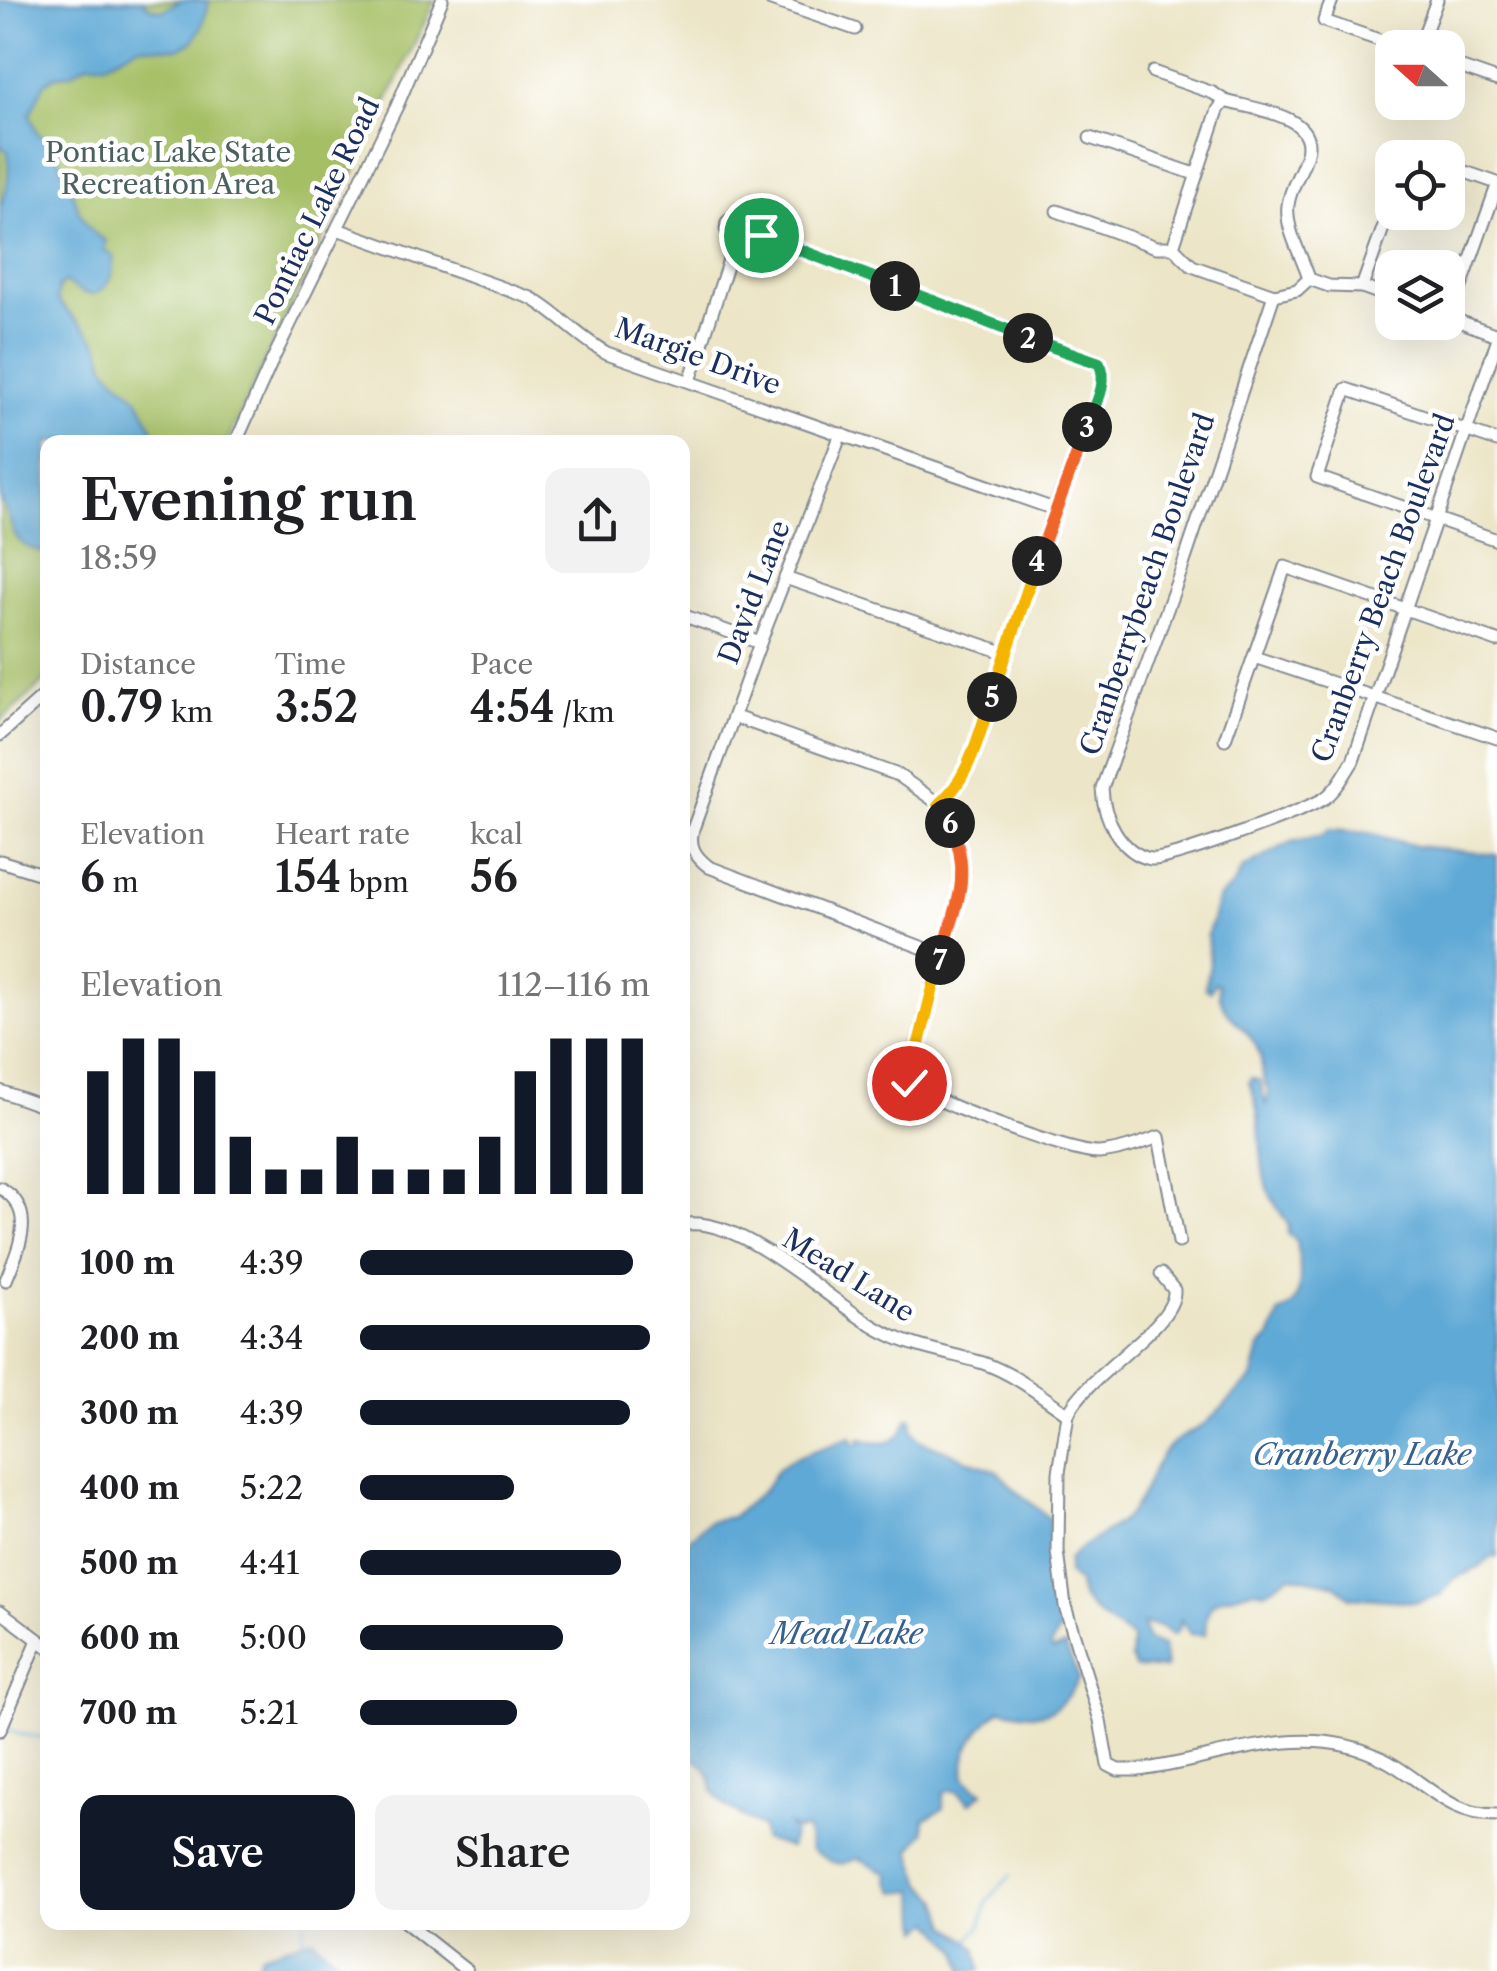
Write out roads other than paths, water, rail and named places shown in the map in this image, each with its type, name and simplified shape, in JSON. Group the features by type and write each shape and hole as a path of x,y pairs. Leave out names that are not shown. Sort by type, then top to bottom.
{"street":[{"name":"Pontiac Lake Road","path":"239,435 442,0"},
{"path":"771,0 855,29"},
{"path":"1332,0 1324,21 1375,39"},
{"path":"1426,30 1437,0"},
{"path":"1465,69 1497,80"},
{"path":"1153,72 1225,101 1296,122 1306,133 1309,149 1288,204 1290,229 1302,252 1309,279"},
{"path":"1173,247 1195,174 1218,110 1225,101"},
{"path":"1090,138 1195,174"},
{"path":"1465,172 1497,184 1465,273"},
{"path":"1058,212 1156,248 1173,247 1192,266 1274,294 1297,290 1309,279"},
{"path":"734,244 726,230 732,216 742,214 751,219 758,235"},
{"name":"Margie Drive","path":"337,228 531,298 592,344 1054,509"},
{"path":"1362,288 1382,230"},
{"path":"690,381 734,244 745,236 758,235 1099,363 1103,368 1104,381 1054,509 965,774 939,804"},
{"path":"1309,279 1375,292"},
{"name":"Cranberrybeach Boulevard","path":"1165,858 1156,860 1132,851 1110,822 1102,788 1181,571 1274,294"},
{"path":"1465,325 1497,338"},
{"name":"Cranberry Beach Boulevard","path":"1165,858 1291,814 1324,798 1353,762 1497,338"},
{"path":"1497,441 1346,389 1317,477 1497,540"},
{"name":"David Lane","path":"841,434 690,837 694,854 710,866 942,955"},
{"path":"1225,739 1285,567 1497,641"},
{"path":"785,578 1006,653"},
{"path":"690,618 760,643"},
{"path":"1254,656 1497,738"},
{"path":"0,735 40,699"},
{"path":"736,717 898,775 939,804 962,857 962,891 909,1075 911,1085 956,1108 1084,1151 1118,1151 1159,1137 1179,1242"},
{"path":"0,860 40,873"},
{"path":"0,1091 40,1105"},
{"path":"0,1188 18,1203 23,1214 22,1239 6,1280"},
{"name":"Mead Lane","path":"690,1225 706,1224 731,1234 804,1274 885,1333 1001,1370 1068,1414"},
{"path":"1161,1274 1174,1290 1172,1308 1073,1404 1059,1473 1058,1552 1065,1606 1100,1720 1108,1765 1118,1770 1138,1770 1266,1743 1324,1743 1382,1758 1440,1800 1480,1815 1497,1815"},
{"path":"0,1611 40,1642"},
{"path":"0,1730 40,1650"},
{"path":"414,1930 467,1971"}],"water":[{"path":"0,0 143,0 149,7 162,11 181,0 206,0 202,26 193,41 178,49 138,46 106,63 88,63 72,73 55,76 44,84 30,115 38,134 55,143 80,213 91,230 106,241 104,250 113,255 110,278 99,291 93,295 83,293 65,282 59,286 57,299 98,344 106,366 139,401 156,435 40,435 40,551 18,539 0,498 0,205 7,187 8,152 0,145"},
{"name":"Cranberry Lake","path":"1329,830 1369,833 1416,846 1497,855 1497,1557 1491,1556 1479,1568 1455,1578 1440,1595 1416,1602 1350,1597 1334,1584 1290,1575 1265,1592 1251,1591 1217,1600 1209,1609 1205,1635 1190,1634 1181,1620 1173,1635 1162,1627 1143,1624 1147,1640 1163,1646 1166,1668 1135,1668 1131,1659 1132,1638 1098,1615 1084,1600 1078,1583 1068,1574 1068,1560 1124,1519 1137,1504 1164,1452 1207,1422 1252,1379 1260,1348 1270,1338 1280,1312 1294,1302 1300,1282 1297,1241 1288,1234 1289,1226 1270,1195 1263,1172 1257,1107 1249,1083 1251,1078 1260,1081 1266,1106 1269,1091 1260,1057 1254,1043 1223,1005 1219,985 1215,983 1210,991 1205,988 1210,964 1207,936 1219,897 1234,885 1242,869 1291,842"},
{"name":"Mead Lake","path":"908,1418 912,1418 912,1430 919,1440 999,1472 1049,1518 1053,1585 1062,1625 1050,1647 1054,1651 1065,1646 1079,1678 1063,1701 1047,1712 1028,1714 1001,1709 987,1722 969,1747 964,1766 966,1779 983,1792 970,1803 957,1791 946,1791 943,1809 924,1819 925,1832 911,1849 921,1881 939,1899 948,1925 976,1947 981,1971 964,1971 958,1950 932,1922 921,1930 915,1890 896,1892 888,1880 889,1874 858,1858 839,1863 811,1850 806,1828 796,1830 787,1824 793,1832 790,1848 763,1839 762,1828 726,1806 713,1791 708,1773 690,1758 690,1538 710,1521 732,1517 792,1459 851,1437 854,1444 860,1443 860,1438 877,1443 891,1441"},
{"path":"312,1938 351,1971 255,1971 261,1954"}],"waterway":[{"path":"6,1728 40,1737"},
{"path":"968,1941 982,1924 987,1901 1011,1875"},
{"path":"303,1940 304,1930"}],"park label":[{"name":"Pontiac Lake State Recreation Area","path":"168,168"}]}
